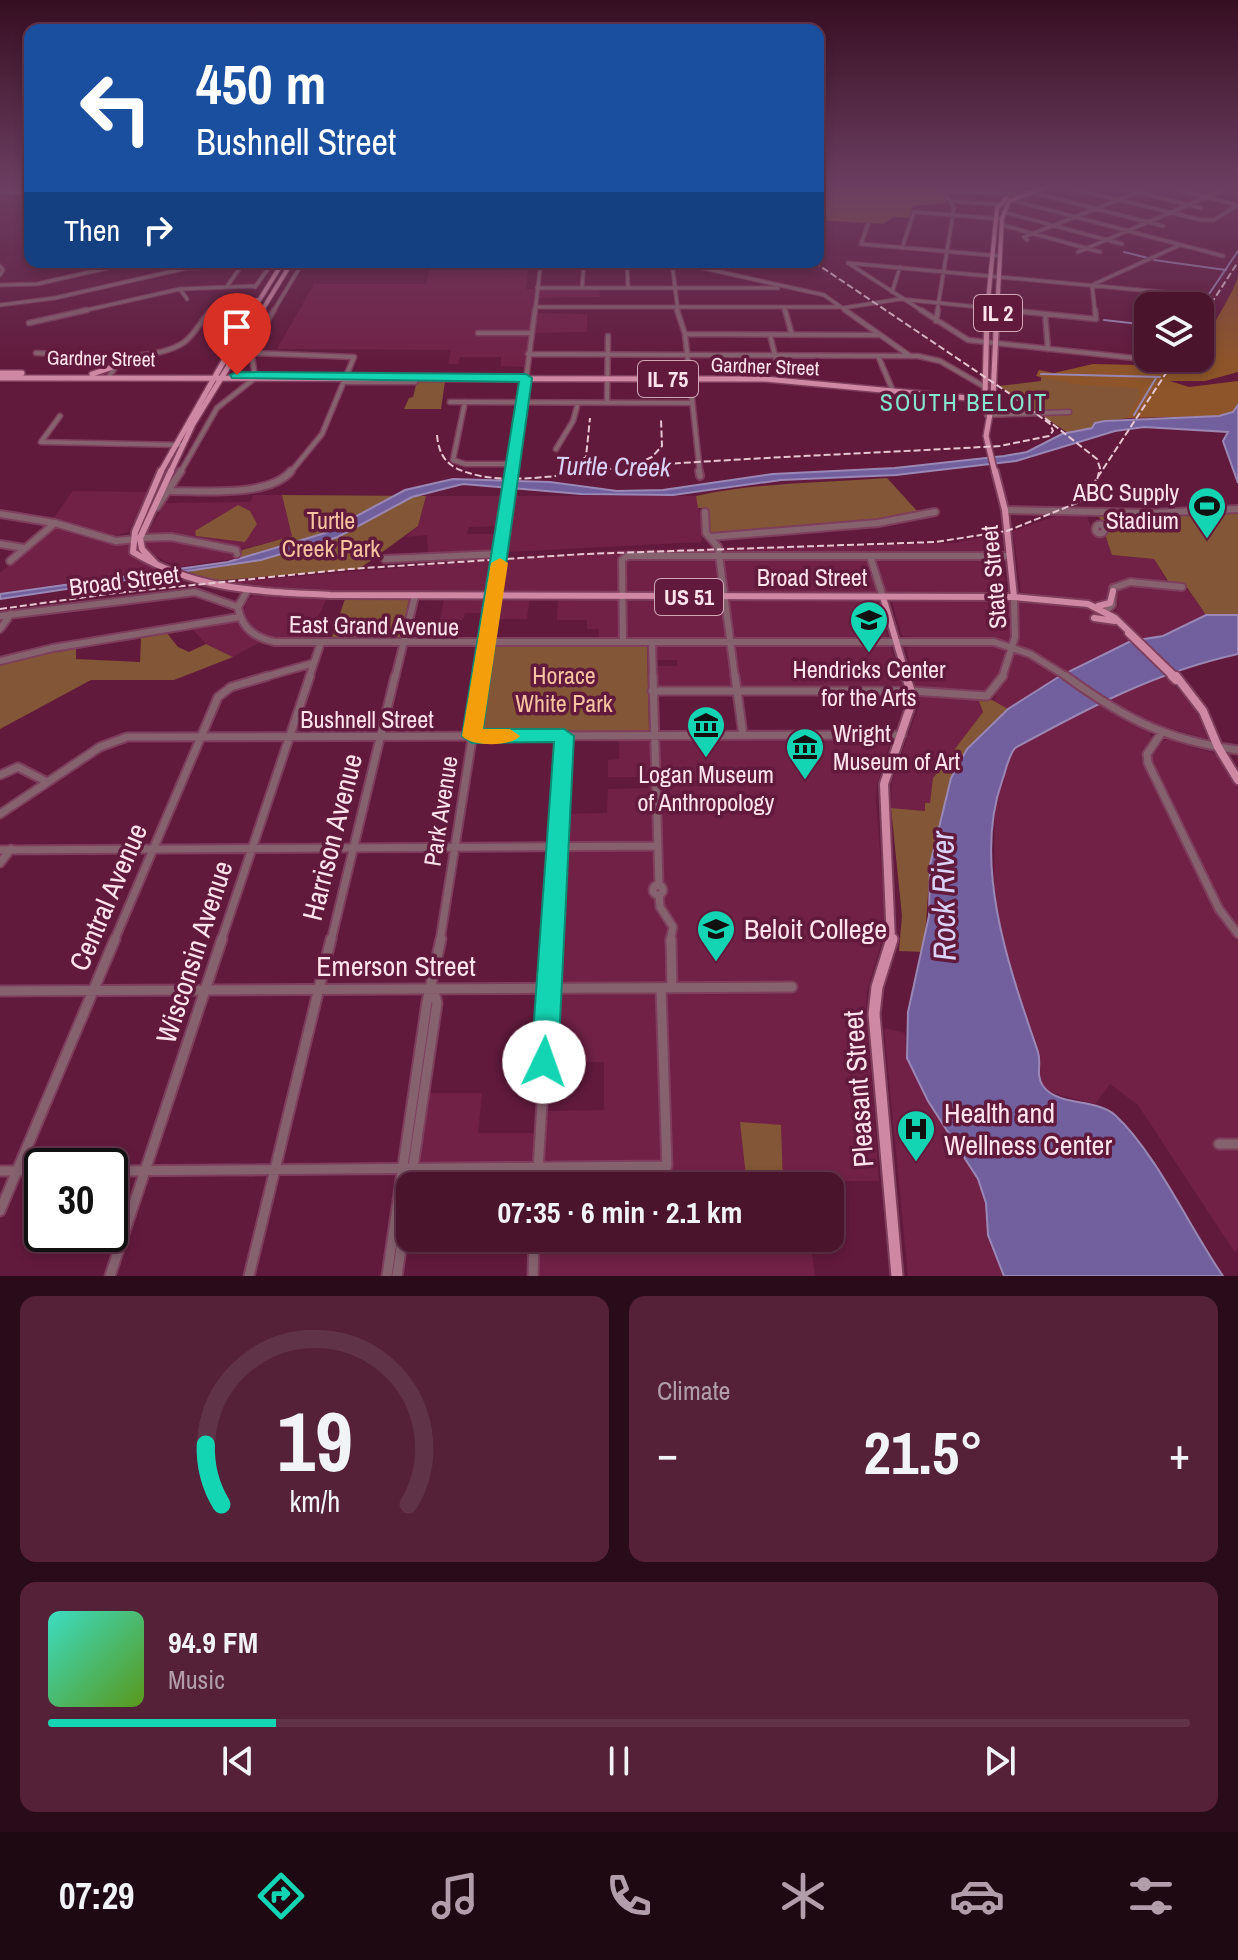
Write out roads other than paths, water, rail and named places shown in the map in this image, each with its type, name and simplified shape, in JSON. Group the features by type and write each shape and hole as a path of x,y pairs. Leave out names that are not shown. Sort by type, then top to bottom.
{"main road":[{"name":"IL 2","path":"987,412 986,342 993,245"},
{"name":"IL 2","path":"989,400 993,397 1001,245"},
{"path":"162,567 142,549 140,538 157,507 182,445 279,268"},
{"path":"131,539 174,445 288,268"},
{"path":"238,306 260,299"},
{"path":"238,306 253,311"},
{"path":"86,374 116,366"},
{"name":"Gardner Street","path":"0,376 345,380"},
{"name":"Gardner Street","path":"0,376 109,376"},
{"path":"195,377 269,378"},
{"name":"Gardner Street","path":"256,377 345,380 781,380 989,400"},
{"path":"967,398 987,412"},
{"name":"State Street","path":"987,412 990,456 1005,510 1014,597"},
{"name":"US 51","path":"131,539 135,555 186,576 247,591"},
{"path":"1091,605 1108,604 1113,590"},
{"name":"Broad Street","path":"247,591 415,596 1014,597 1091,605 1120,624 1205,714 1218,747 1238,780"},
{"name":"Pleasant Street","path":"883,597 912,691 911,707 884,784 893,935 877,987 874,1014 895,1276"},
{"path":"1094,618 1120,624"}],"street":[{"path":"867,245 1000,256"},
{"path":"936,321 950,245"},
{"path":"1075,245 1100,252"},
{"path":"1078,252 1095,245"},
{"path":"1092,285 1180,245 1223,256"},
{"path":"890,266 895,247"},
{"path":"1134,358 965,339 848,263 1164,292"},
{"path":"0,266 0,275"},
{"path":"892,292 900,267"},
{"path":"0,285 37,284 109,268"},
{"path":"0,305 55,298 187,268"},
{"path":"228,285 240,268"},
{"path":"29,323 180,289 255,286 268,268"},
{"path":"256,377 251,353 300,268"},
{"name":"Park Avenue","path":"387,1276 437,1003 433,987 510,499 540,268"},
{"path":"582,288 584,268"},
{"path":"627,268 628,288"},
{"path":"674,268 677,307 685,334 691,379 700,476"},
{"path":"702,268 824,295 910,356"},
{"path":"535,307 841,308 903,300 1096,319 1092,285"},
{"path":"537,288 789,287"},
{"path":"180,289 187,299"},
{"path":"36,353 159,350 181,344 210,310 238,306"},
{"path":"784,307 792,335"},
{"path":"1045,314 1048,349"},
{"path":"478,333 531,333"},
{"path":"685,334 880,335"},
{"path":"770,335 781,380"},
{"path":"607,403 608,336"},
{"path":"109,376 125,353"},
{"path":"171,491 233,490 280,483 322,434 353,355 251,353"},
{"path":"528,354 910,356 935,359 985,387"},
{"path":"878,356 893,391"},
{"path":"524,386 546,378"},
{"path":"157,507 171,491 217,408 242,380"},
{"path":"345,380 415,382"},
{"path":"450,402 691,403"},
{"path":"465,402 453,458 457,462 515,464"},
{"path":"556,449 563,433 577,419 578,403"},
{"path":"987,412 1069,412"},
{"path":"60,416 41,442 182,445"},
{"path":"1005,510 1238,509"},
{"path":"705,512 706,531 719,556 743,735"},
{"path":"710,537 883,523 935,512"},
{"path":"1091,512 1103,527 1106,531 1094,530 1091,512"},
{"path":"0,514 55,523 107,539 171,537 236,550 237,554"},
{"path":"10,561 55,523"},
{"path":"0,544 25,548"},
{"path":"385,559 501,554"},
{"name":"Pleasant Street","path":"870,556 883,597"},
{"path":"623,642 625,557 1009,556"},
{"path":"1105,612 1112,605 1113,590 1130,582 1182,587"},
{"path":"0,661 53,648 239,617 238,607 247,591"},
{"name":"Broad Street","path":"0,616 195,592 203,593 222,606 238,607"},
{"name":"Harrison Avenue","path":"249,1276 415,596"},
{"name":"State Street","path":"912,691 988,696 1007,667 1014,646 1014,597"},
{"path":"0,629 11,614"},
{"name":"East Grand Avenue","path":"239,617 250,630 265,640 321,642 988,641 1030,651 1129,720 1162,732 1238,750"},
{"name":"Wisconsin Avenue","path":"110,1276 321,642"},
{"path":"652,642 659,890 660,907 673,927 669,947 672,988"},
{"name":"Central Avenue","path":"0,1211 200,737 223,691 314,663"},
{"path":"652,691 912,691"},
{"path":"1162,732 1149,749 1148,763 1219,909 1236,933"},
{"name":"Bushnell Street","path":"47,782 100,747 121,738 902,735"},
{"path":"538,1172 564,736"},
{"path":"0,775 15,767 47,782"},
{"path":"0,814 47,782"},
{"path":"0,850 657,846"},
{"path":"0,863 11,849"},
{"name":"Emerson Street","path":"0,991 792,987"},
{"path":"128,1170 667,1166 661,989"},
{"path":"1219,1144 1238,1144"},
{"name":"Park Avenue","path":"397,1276 408,1169"},
{"path":"0,1171 24,1171"},
{"path":"533,1276 534,1252"}],"water":[{"path":"1238,405 1238,483 1223,441 1228,432 1144,427 1115,431 1016,461 896,475 781,480 673,495 581,494 463,484 412,497 338,537 261,560 0,599 0,594 228,562 325,533 405,490 453,479 550,482 617,491 663,490 773,474 895,468 1004,456 1027,452 1062,434 1092,428 1095,423 1219,416 1233,412"},
{"name":"Rock River","path":"1206,615 1238,615 1238,654 1151,681 1096,705 1015,748 1007,764 994,814 991,848 998,918 1016,987 1038,1052 1039,1077 1043,1086 1058,1097 1098,1106 1115,1115 1145,1149 1223,1276 1004,1276 988,1235 986,1203 978,1179 928,1101 907,1058 908,1012 929,916 930,865 951,778 967,749 1008,709 1060,676 1131,641 1163,636"}],"waterway":[{"path":"1225,270 1238,251"},
{"path":"1124,252 1148,258"},
{"path":"1154,260 1225,270"},
{"path":"1210,292 1225,270"},
{"path":"1104,320 1134,323"},
{"path":"1041,374 1160,377"},
{"path":"1134,415 1156,378"}],"railway":[{"path":"1214,299 1238,262"},
{"path":"823,268 1022,402"},
{"path":"1098,477 1167,372"},
{"path":"437,435 442,455 450,464 469,473 508,479 684,463 1000,446 1049,436 1053,431 1050,424 1015,398"},
{"path":"565,471 586,457 590,418"},
{"path":"1045,418 1097,459 1100,468 1098,477"},
{"path":"637,464 652,457 662,446 661,419"},
{"path":"0,609 116,593 349,569 584,554 935,542 1007,531 1082,501 1098,477"}],"place":[{"name":"ABC Supply Stadium","path":"1207,540"},
{"name":"Hendricks Center for the Arts","path":"869,654"},
{"name":"Logan Museum of Anthropology","path":"706,759"},
{"name":"Wright Museum of Art","path":"805,781"},
{"name":"Beloit College","path":"716,963"},
{"name":"Health and Wellness Center","path":"916,1163"}],"district":[{"name":"SOUTH BELOIT","path":"964,402"}],"water label":[{"name":"Turtle Creek","path":"613,466"}],"park label":[{"name":"Turtle Creek Park","path":"331,534"},
{"name":"Horace White Park","path":"564,689"}]}
